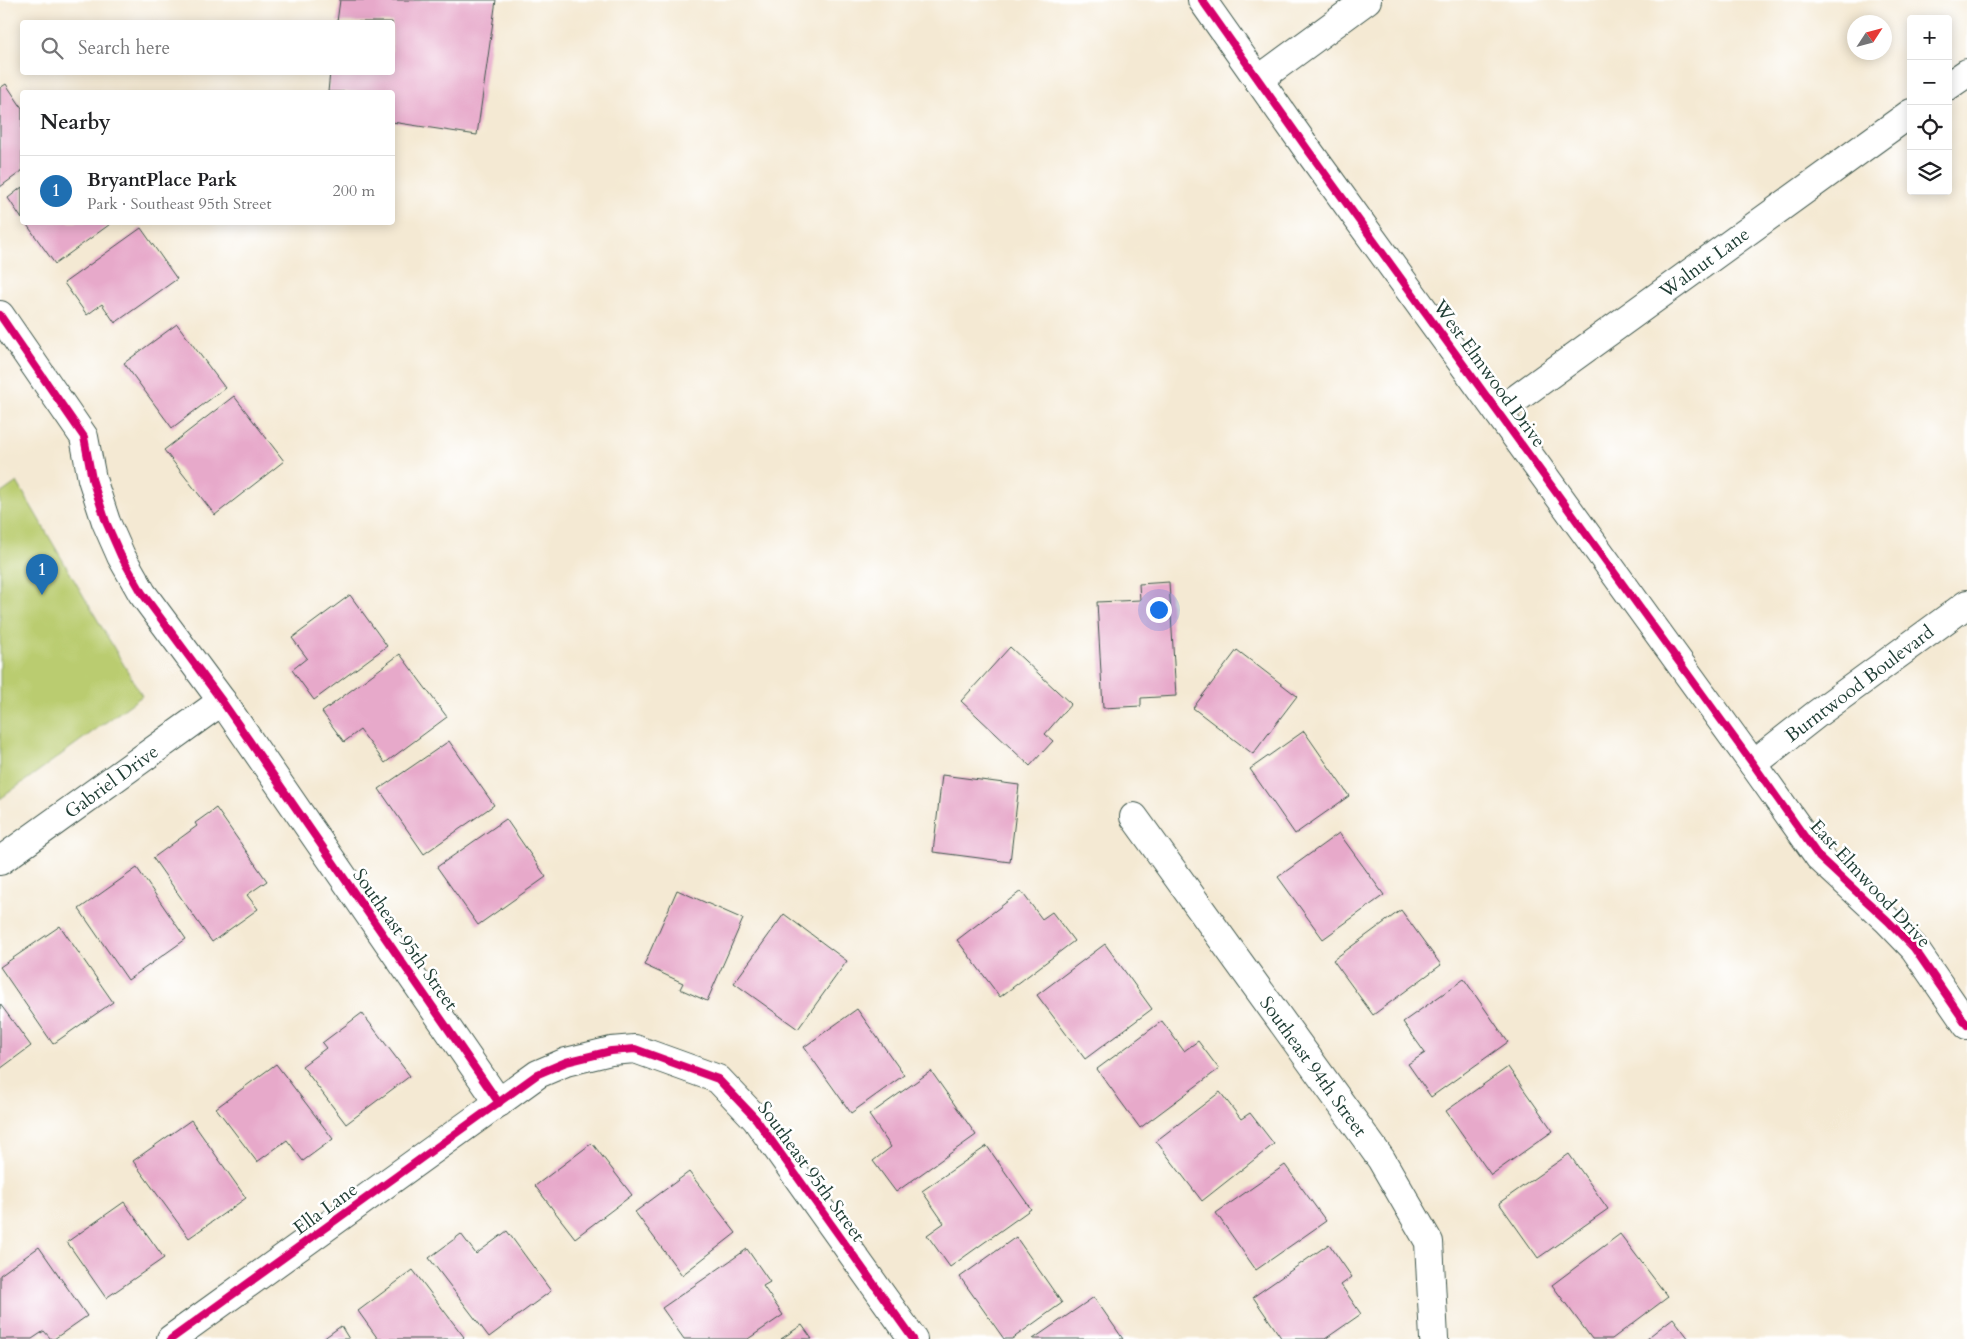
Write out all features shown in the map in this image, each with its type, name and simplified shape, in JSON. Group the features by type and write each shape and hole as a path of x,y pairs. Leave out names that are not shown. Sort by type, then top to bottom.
{"street":[{"name":"West Elmwood Drive","path":"1202,0 1753,764"},
{"path":"1258,80 1367,0"},
{"path":"1952,83 1967,73"},
{"name":"Walnut Lane","path":"1498,412 1907,116"},
{"name":"Southeast 95th Street","path":"0,315 84,436 92,479 106,522 121,556 142,593 222,701 498,1102 538,1074 566,1062 635,1049 718,1079 756,1119 913,1339"},
{"name":"Burntwood Boulevard","path":"1753,764 1818,713 1967,604"},
{"name":"Gabriel Drive","path":"0,861 222,701"},
{"name":"East Elmwood Drive","path":"1753,764 1819,857 1888,920 1914,948 1967,1025"},
{"name":"Southeast 94th Street","path":"1134,817 1381,1159 1429,1242 1434,1339"},
{"name":"Ella Lane","path":"171,1339 498,1102"}],"green space":[{"path":"17,482 142,696 0,799 0,494"}],"building":[{"path":"340,0 496,0 477,135 395,122 395,90 328,90 330,75 395,75 395,20 337,20"},
{"path":"6,84 20,105 20,172 0,187 0,88"},
{"path":"20,189 20,216 8,198"},
{"path":"27,225 109,225 55,264"},
{"path":"141,228 177,279 115,323 102,304 87,315 64,283"},
{"path":"177,324 225,388 172,428 124,363"},
{"path":"234,396 284,461 215,515 164,450"},
{"path":"1169,582 1176,696 1141,698 1141,706 1103,708 1097,602 1140,600 1139,584"},
{"path":"350,595 387,646 314,700 292,670 307,658 292,638"},
{"path":"1010,647 1071,704 1045,734 1053,741 1030,766 961,701"},
{"path":"1237,650 1297,696 1253,754 1193,708"},
{"path":"400,654 447,717 385,763 360,730 344,742 322,712"},
{"path":"1304,731 1349,796 1295,834 1250,769"},
{"path":"449,741 494,805 424,854 379,789"},
{"path":"942,775 1019,785 1010,862 933,852"},
{"path":"216,808 267,881 247,895 258,909 212,942 153,858 197,826 195,823"},
{"path":"506,819 546,877 478,925 437,867"},
{"path":"1339,833 1384,895 1323,939 1278,877"},
{"path":"137,868 186,939 128,980 79,909"},
{"path":"677,890 743,919 707,1001 680,989 683,983 644,965"},
{"path":"1021,891 1042,919 1052,912 1074,941 1000,997 957,940"},
{"path":"1401,910 1441,965 1373,1015 1333,960"},
{"path":"784,914 847,961 798,1029 734,983"},
{"path":"60,926 113,1002 53,1044 0,967"},
{"path":"1105,944 1152,1009 1085,1059 1037,995"},
{"path":"1464,979 1508,1042 1431,1097 1408,1064 1425,1053 1403,1022"},
{"path":"0,1004 31,1046 0,1069"},
{"path":"857,1009 904,1075 851,1113 804,1047"},
{"path":"362,1013 410,1076 346,1124 302,1066 326,1048 322,1043"},
{"path":"1162,1021 1184,1051 1198,1041 1219,1069 1140,1128 1097,1069"},
{"path":"276,1064 333,1139 303,1161 287,1140 257,1162 216,1108"},
{"path":"1508,1067 1553,1131 1491,1175 1446,1111"},
{"path":"931,1071 976,1135 896,1192 873,1161 891,1147 869,1115"},
{"path":"1220,1092 1241,1119 1250,1113 1274,1144 1202,1201 1156,1141"},
{"path":"191,1120 246,1198 189,1238 133,1161"},
{"path":"592,1143 632,1195 575,1238 535,1186"},
{"path":"987,1146 1031,1209 950,1267 927,1235 944,1223 922,1191"},
{"path":"1569,1154 1608,1209 1538,1258 1499,1203"},
{"path":"1285,1165 1326,1221 1256,1270 1216,1213"},
{"path":"689,1172 736,1233 682,1275 635,1212"},
{"path":"124,1202 164,1258 106,1298 67,1242"},
{"path":"507,1231 551,1291 489,1337 429,1258 461,1234 476,1254"},
{"path":"1620,1234 1668,1297 1612,1339 1592,1339 1552,1285"},
{"path":"1016,1237 1062,1303 1012,1339 1004,1339 960,1277"},
{"path":"1329,1244 1352,1277 1341,1285 1361,1314 1325,1339 1282,1339 1253,1297"},
{"path":"39,1247 87,1316 54,1339 51,1339 44,1331 32,1339 0,1339 0,1275"},
{"path":"747,1249 770,1282 763,1286 783,1315 748,1339 684,1339 662,1308"},
{"path":"413,1270 464,1337 462,1339 378,1339 358,1311"},
{"path":"1094,1297 1123,1339 1033,1339"},
{"path":"1673,1318 1689,1339 1646,1339"},
{"path":"802,1325 812,1339 781,1339"},
{"path":"341,1326 349,1339 323,1339"}],"cycle path":[{"path":"1202,0 1310,153 1819,857 1888,921 1914,948 1967,1025"},
{"path":"0,315 84,437 92,479 106,522 121,556 142,593 222,701 499,1103"},
{"path":"171,1339 538,1074 566,1062 611,1051 635,1049 718,1079 756,1119 913,1339"}],"place":[{"name":"BryantPlace Park","path":"42,595"}]}
